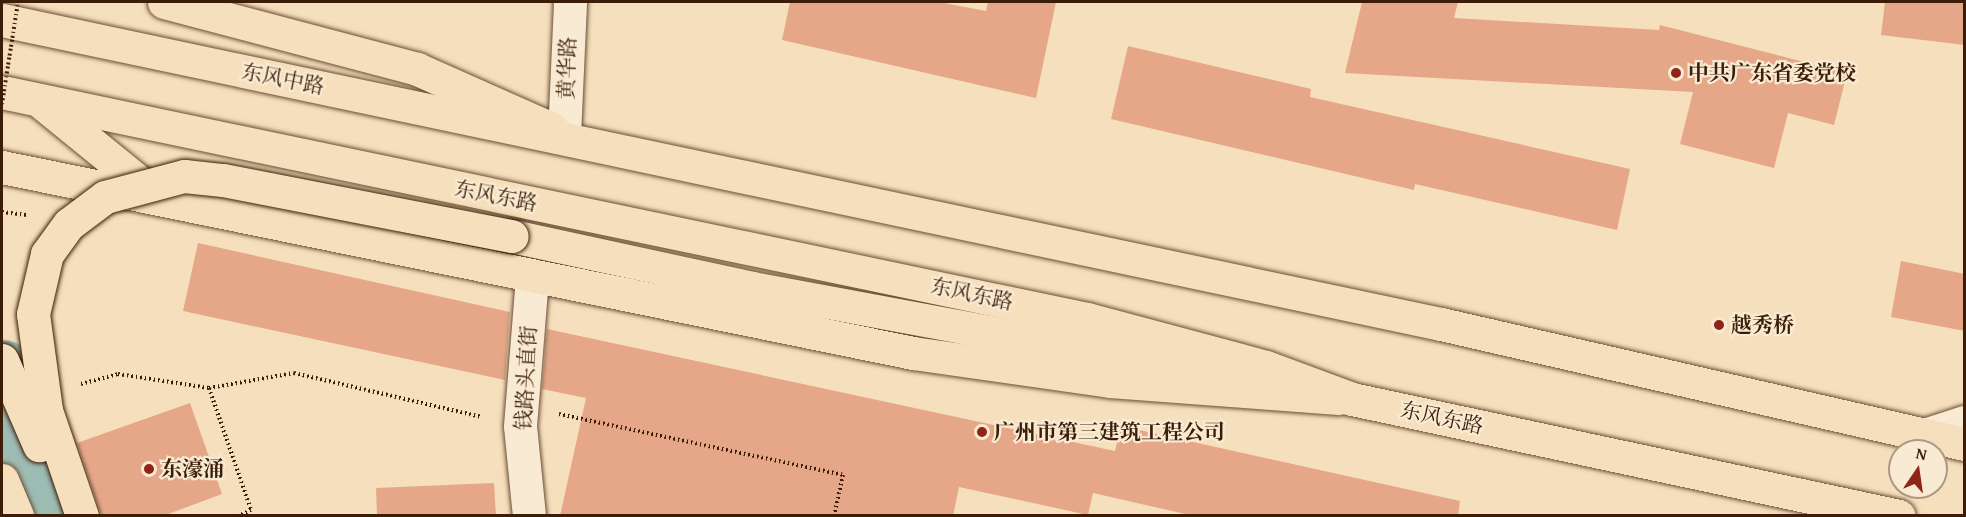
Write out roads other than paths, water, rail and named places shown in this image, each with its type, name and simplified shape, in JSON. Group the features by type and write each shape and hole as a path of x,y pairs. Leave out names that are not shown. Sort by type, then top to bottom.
{"main road":[{"path":"164,2 417,69 564,135 1965,444"},
{"name":"东风中路","path":"2,20 564,135"},
{"path":"2,92 39,100 159,198"},
{"name":"东风东路","path":"39,100 1088,319 1266,367 1352,399 1899,516"},
{"path":"2,167 818,336 1022,371 1352,399"},
{"path":"82,516 46,410 33,314 47,254 69,224 105,197 184,176 223,180 512,236 752,288 1352,399"},
{"path":"2,360 72,516"},
{"path":"1928,434 1965,436"},
{"path":"48,466 65,516"},
{"path":"2,480 17,516"}],"street":[{"name":"黄华路","path":"564,135 570,2"},
{"name":"钱路头直街","path":"529,516 522,416 532,276"},
{"path":"1928,434 1965,422"}],"waterway":[{"name":"东濠涌","path":"2,377 58,516"}],"place":[{"name":"中共广东省委党校","path":"1676,73"},
{"name":"越秀桥","path":"1719,325"},
{"name":"广州市第三建筑工程公司","path":"982,432"},
{"name":"东濠涌","path":"149,469"}]}
